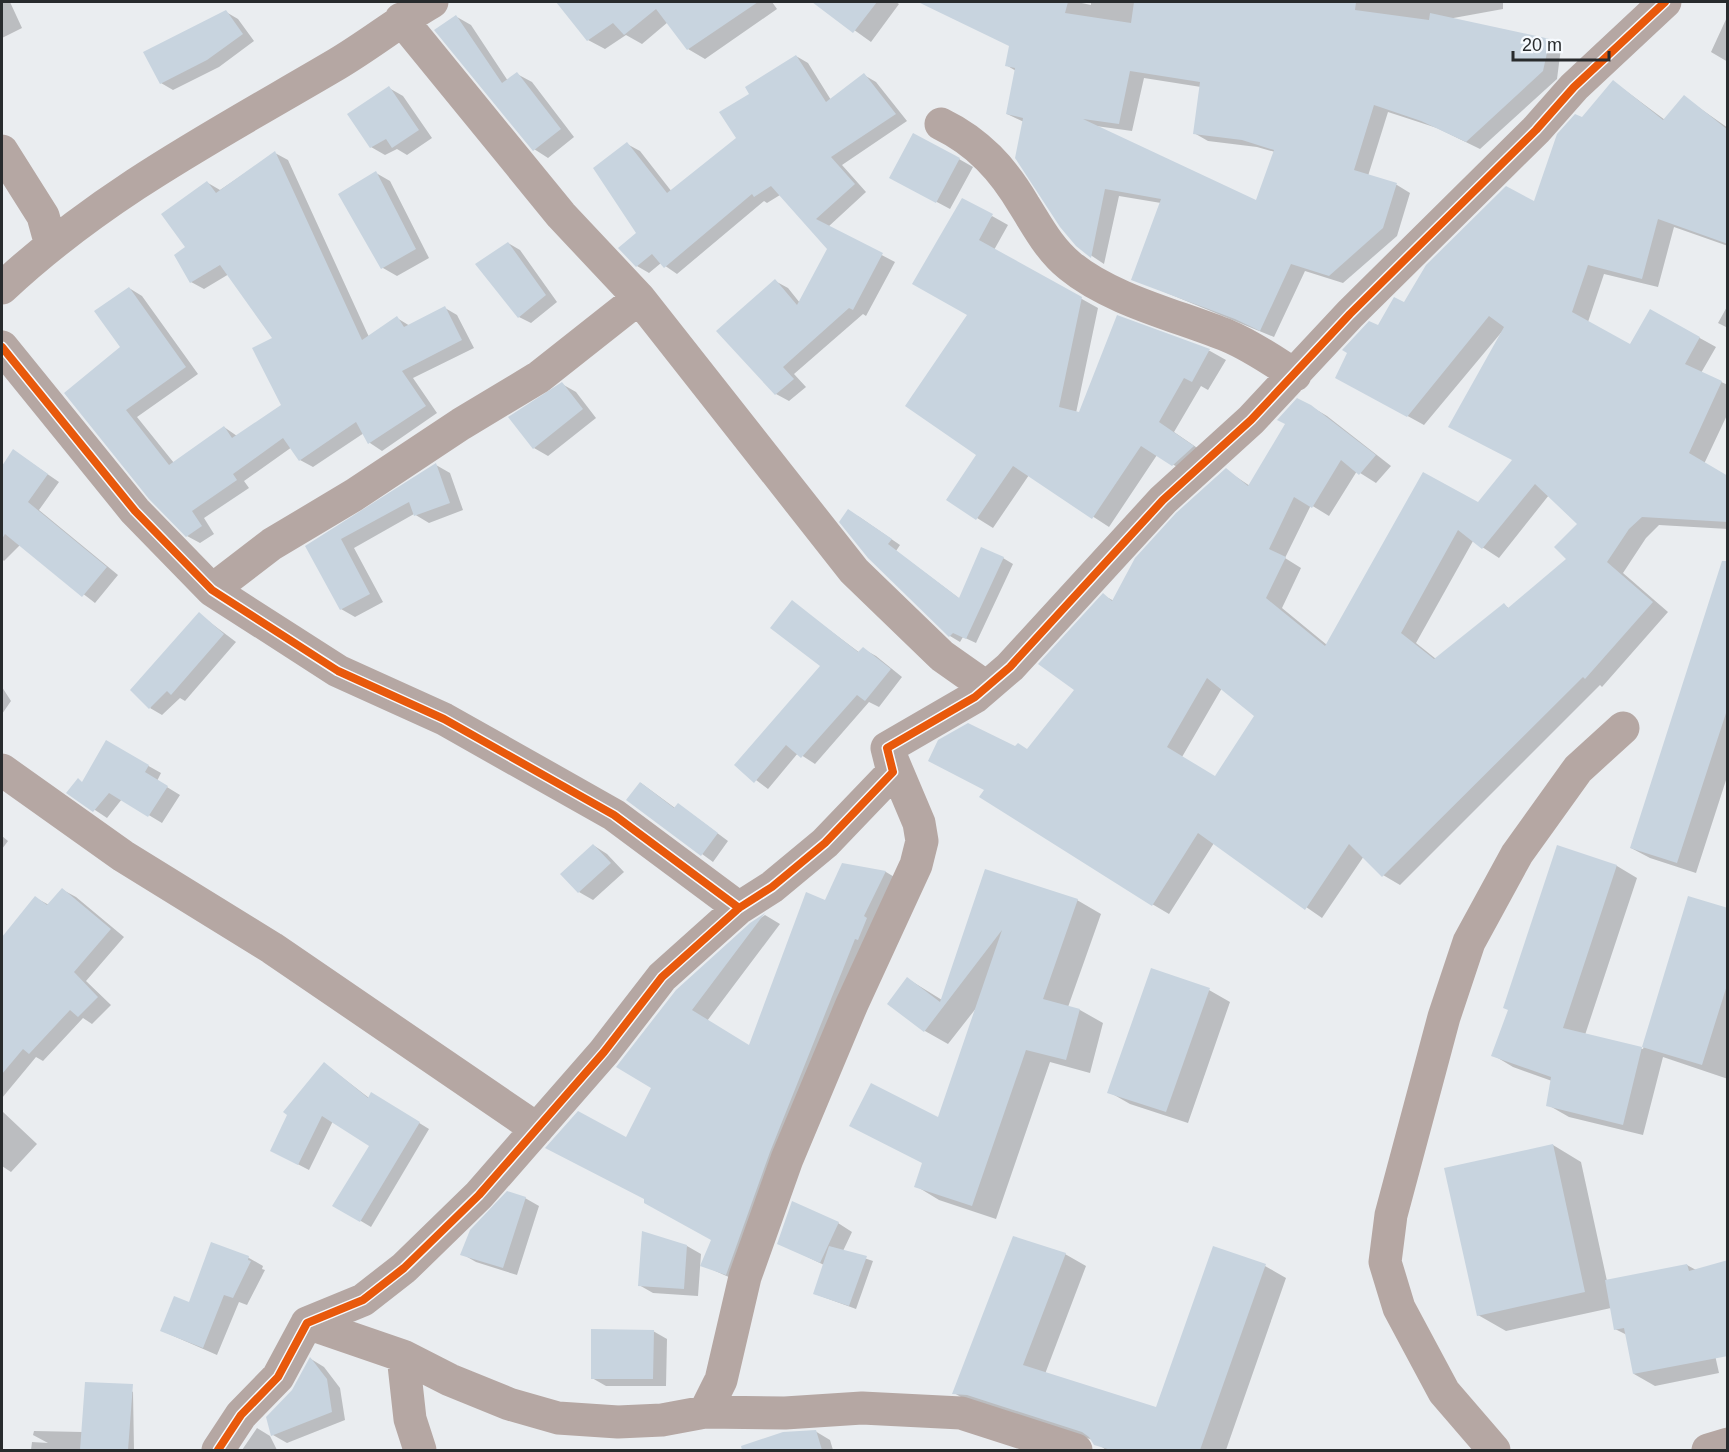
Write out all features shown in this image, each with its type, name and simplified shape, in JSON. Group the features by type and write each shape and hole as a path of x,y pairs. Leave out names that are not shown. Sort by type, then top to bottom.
{"street":[{"path":"2,288 51,245 102,206 176,156 340,62 401,19 432,2"},
{"path":"887,748 975,698 1010,667 1163,500 1251,420 1358,305 1536,130 1605,56 1665,2"},
{"path":"401,19 561,215 639,298 854,572 942,656 986,687"},
{"path":"941,124 963,135 986,152 1018,194 1044,240 1069,266 1098,286 1229,337 1260,352 1295,375"},
{"path":"2,151 43,216 51,245"},
{"path":"212,590 272,544 354,495 461,424 538,377 639,298"},
{"path":"2,347 135,511 212,590 265,627 338,671 444,719 614,815 739,908"},
{"path":"1494,1450 1444,1392 1399,1308 1384,1262 1391,1215 1444,1017 1469,942 1517,854 1578,769 1623,728"},
{"path":"218,1450 241,1415 278,1377 307,1323 363,1300 404,1268 479,1195 604,1052 662,977 739,908 772,887 825,843 893,772 887,748"},
{"path":"705,1412 721,1380 746,1277 786,1159 852,1004 916,865 922,841 919,823 887,748"},
{"path":"2,770 123,856 272,948 537,1129"},
{"path":"307,1323 403,1356 450,1380 509,1404 558,1418 618,1422 662,1420 705,1412 784,1413 862,1408 962,1413 1076,1450"},
{"path":"403,1356 410,1419 420,1450"},
{"path":"1708,1450 1728,1444"}],"building":[{"path":"556,2 758,2 687,50 656,9 624,35 613,23 587,41"},
{"path":"812,2 877,2 853,33"},
{"path":"918,2 1068,2 1065,13 1131,23 1134,2 1356,2 1355,10 1429,20 1430,13 1550,39 1543,71 1466,142 1421,121 1374,105 1354,170 1397,183 1383,228 1329,276 1291,264 1260,331 1235,319 1131,280 1161,199 1105,189 1091,258 1076,246 1060,227 1015,158 1023,118 1006,114 1015,68 1005,66 1009,46","holes":["1130,71 1200,82 1193,134 1242,140 1274,150 1256,200 1083,119 1119,124"]},
{"path":"226,10 243,34 207,60 160,84 143,52"},
{"path":"456,15 502,83 517,72 561,129 533,151 434,30"},
{"path":"796,55 826,102 864,73 896,114 831,157 855,184 816,219 883,253 853,310 849,308 783,367 794,379 775,395 716,331 775,279 797,305 827,249 771,186 754,197 752,194 664,268 652,254 636,267 618,248 636,233 593,168 627,142 667,193 736,138 719,112 749,94 745,87"},
{"path":"1613,80 1663,120 1684,95 1728,130 1728,244 1658,219 1642,279 1588,265 1572,312 1630,344 1650,309 1700,337 1685,364 1722,381 1689,453 1728,476 1728,522 1642,517 1629,529 1607,562 1653,602 1585,679 1583,677 1382,877 1349,844 1305,910 1198,833 1152,906 979,797 984,790 928,761 938,740 968,723 1015,746 1018,743 1027,749 1074,690 1038,664 1103,593 1112,601 1135,558 1176,513 1226,468 1248,486 1285,424 1277,420 1297,398 1311,405 1376,455 1359,475 1341,460 1312,508 1294,497 1269,549 1286,557 1266,598 1325,646 1423,472 1478,502 1512,460 1448,427 1504,327 1489,316 1407,417 1335,378 1347,353 1342,350 1369,321 1378,325 1394,297 1404,302 1426,265 1506,186 1534,201 1557,134 1575,114 1582,117","holes":["1535,484 1577,524 1554,547 1566,559 1508,608 1504,603 1434,659 1401,633 1458,530 1482,549","1207,678 1254,716 1215,776 1167,747"]},
{"path":"389,86 419,130 392,148 386,139 370,148 347,114"},
{"path":"913,133 960,158 936,203 889,178"},
{"path":"275,151 362,340 397,316 404,327 445,306 462,340 402,371 426,406 368,444 356,422 299,461 283,438 233,474 237,480 192,511 202,526 186,537 149,499 64,393 120,347 94,311 129,287 186,367 126,410 169,465 224,426 232,438 281,405 252,348 272,338 220,265 190,283 174,255 185,247 161,214 207,181 216,193"},
{"path":"376,171 416,249 381,269 338,194"},
{"path":"962,198 993,214 979,240 1082,297 1059,407 1079,412 1117,315 1210,349 1192,382 1184,378 1159,422 1194,446 1172,466 1141,446 1092,519 1013,466 976,520 946,500 976,455 905,406 967,315 912,284"},
{"path":"508,242 546,295 518,318 475,264"},
{"path":"562,382 583,409 533,449 508,417"},
{"path":"13,449 48,474 28,502 107,567 82,597 5,534 2,539 2,466"},
{"path":"436,463 450,503 414,516 409,502 341,539 370,594 340,610 305,546"},
{"path":"848,509 892,539 888,544 959,598 981,547 1004,557 966,639 953,633 949,637 868,558 839,522"},
{"path":"1722,561 1728,561 1728,707 1677,863 1630,848"},
{"path":"792,600 858,652 863,647 891,669 865,701 857,695 801,758 786,745 754,783 734,765 820,666 770,628"},
{"path":"199,612 224,634 171,695 167,691 149,709 130,690"},
{"path":"106,740 149,765 145,772 168,786 148,817 109,793 93,812 66,793 78,778 82,782"},
{"path":"640,782 674,808 678,803 718,833 701,856 626,800"},
{"path":"593,844 611,863 578,893 560,874"},
{"path":"1557,845 1617,865 1563,1028 1642,1047 1623,1125 1546,1106 1551,1077 1491,1056 1508,1010 1503,1008"},
{"path":"842,863 886,871 864,916 867,918 858,940 855,939 770,1152 726,1275 700,1266 711,1240 644,1203 644,1199 545,1148 578,1111 626,1137 651,1088 616,1067 676,990 750,923 765,913 692,1010 749,1045 806,892 825,900"},
{"path":"985,869 1078,899 1043,999 1080,1009 1066,1060 1026,1050 972,1206 914,1187 922,1163 849,1126 871,1083 938,1117 1002,930 924,1032 887,1004 907,977 940,1002"},
{"path":"62,888 111,929 74,972 98,997 78,1017 70,1010 29,1054 23,1049 2,1074 2,937 35,896 47,905"},
{"path":"1688,896 1728,908 1728,982 1702,1065 1642,1047"},
{"path":"1151,968 1210,988 1166,1112 1107,1093"},
{"path":"324,1062 368,1098 371,1092 420,1122 360,1222 332,1206 369,1146 322,1116 298,1165 270,1151 287,1115 283,1112"},
{"path":"1553,1144 1585,1292 1477,1316 1444,1168"},
{"path":"507,1191 526,1197 503,1268 460,1255 470,1230"},
{"path":"792,1201 839,1222 820,1263 777,1244"},
{"path":"642,1231 687,1245 684,1289 638,1286"},
{"path":"1013,1236 1066,1253 1023,1365 1156,1407 1213,1246 1266,1264 1200,1450 1111,1450 1094,1445 1082,1432 967,1395 952,1394"},
{"path":"211,1242 249,1256 248,1260 251,1261 233,1298 224,1295 203,1348 160,1331 174,1296 189,1302"},
{"path":"829,1246 867,1256 849,1306 813,1294"},
{"path":"1728,1260 1728,1356 1633,1374 1624,1328 1614,1330 1605,1280 1687,1264 1689,1271"},
{"path":"591,1329 654,1330 653,1379 591,1379"},
{"path":"310,1357 327,1379 332,1412 271,1436 266,1417 292,1390"},
{"path":"85,1382 133,1384 128,1450 80,1450"},
{"path":"816,1430 822,1450 742,1450 741,1446 783,1432"}],"cycle path":[{"path":"218,1450 241,1415 278,1377 307,1323 363,1300 404,1268 479,1195 604,1052 662,977 739,908 772,887 825,843 893,772 887,748 975,697 1010,667 1163,500 1251,420 1350,314 1536,130 1574,87 1665,2"},
{"path":"2,347 135,511 212,590 338,671 444,719 614,815 739,908"}]}
